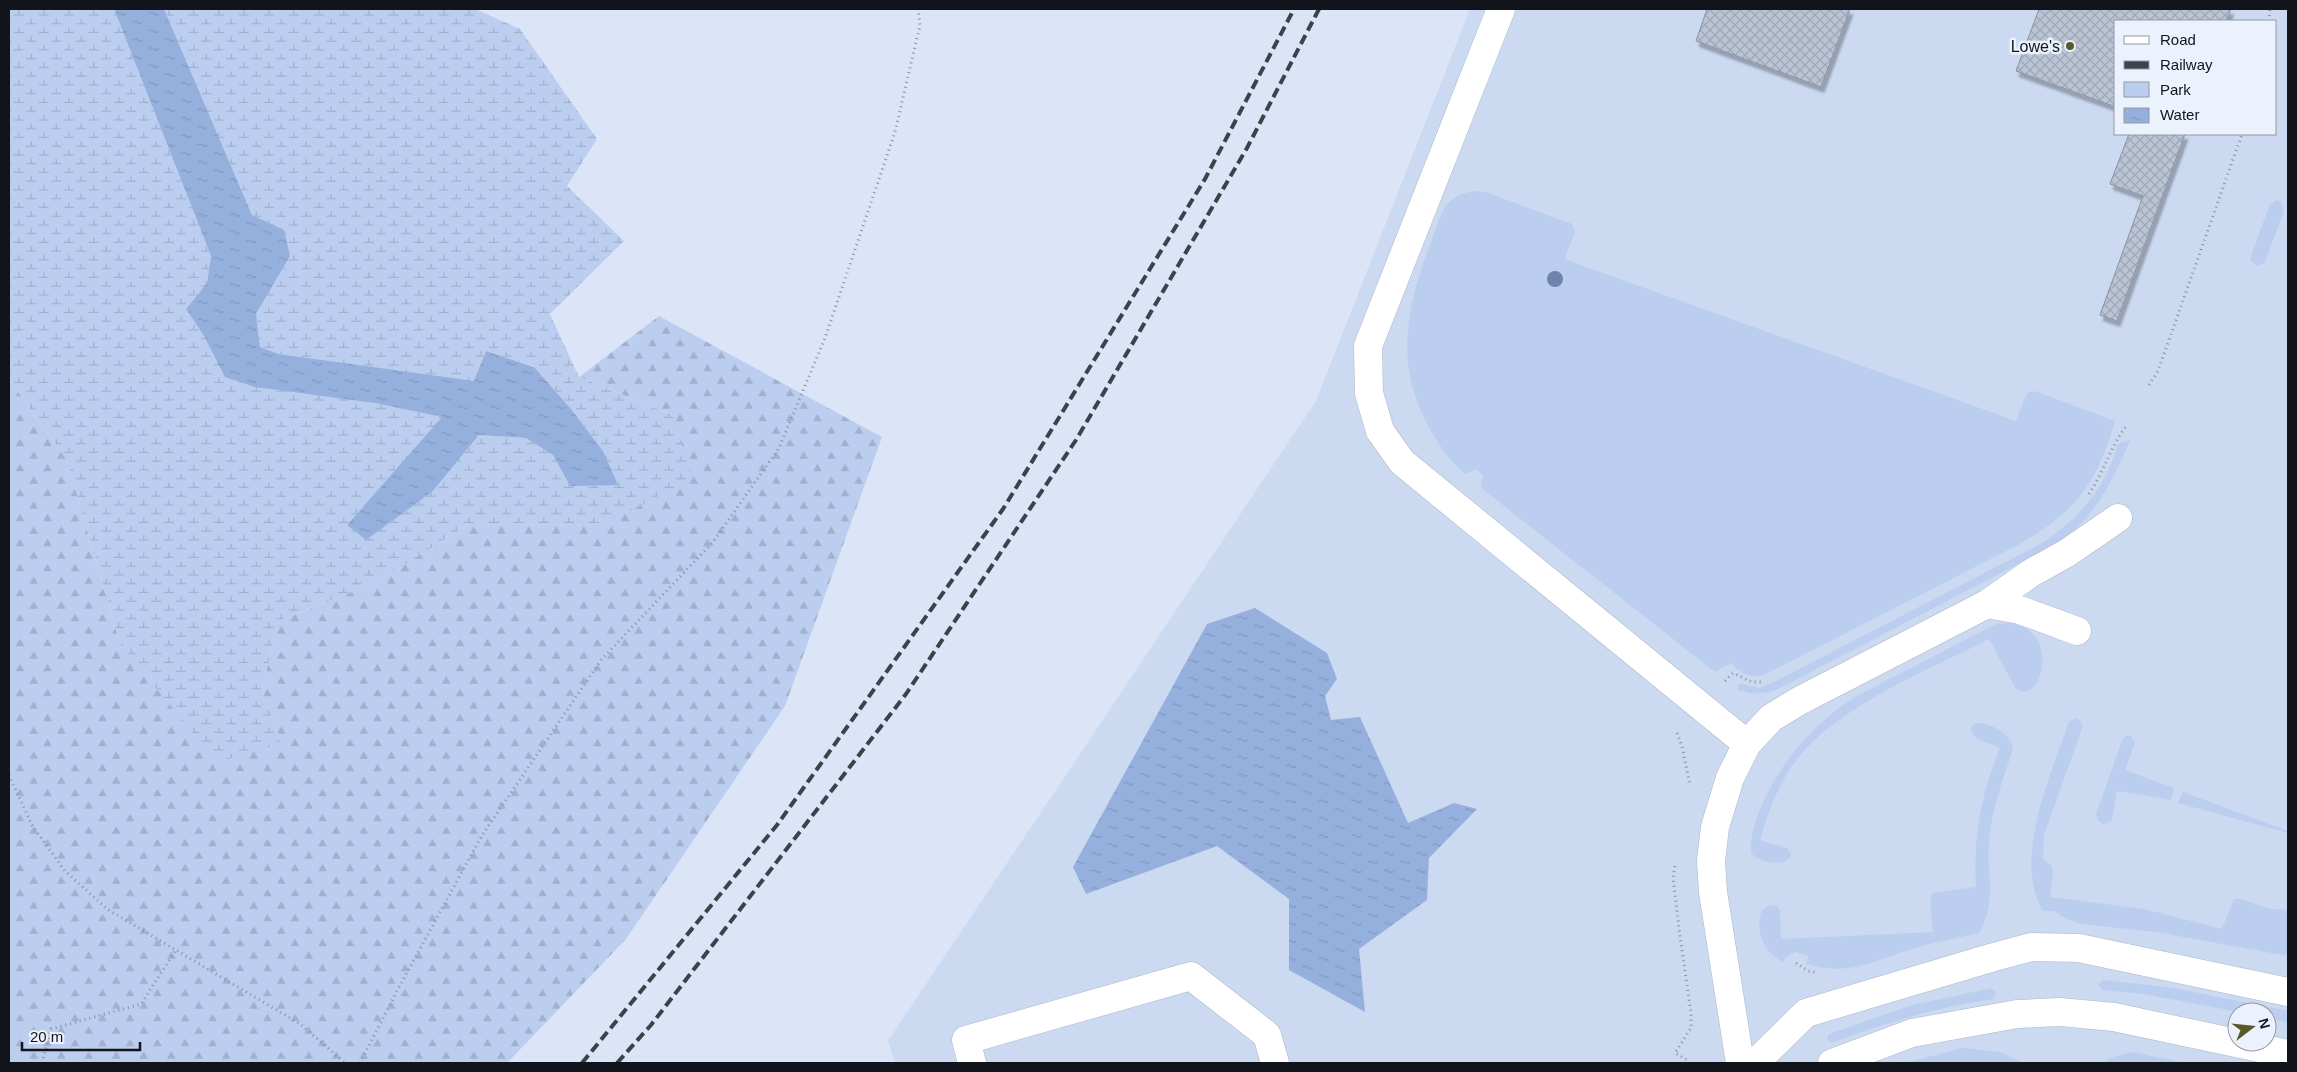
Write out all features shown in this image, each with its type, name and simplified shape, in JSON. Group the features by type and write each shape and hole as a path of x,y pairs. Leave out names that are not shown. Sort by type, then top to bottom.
{"lane":[{"path":"1501,9 1368,346 1369,393 1380,431 1402,462 1747,744"},
{"path":"1740,1063 1717,915 1711,861 1715,827 1730,778 1747,744 1771,718 1799,701 1987,604 2031,572 2067,553 2118,518"},
{"path":"1987,604 2020,610 2077,631"},
{"path":"1754,1063 1806,1013 2032,947 2079,948 2288,992"},
{"path":"972,1063 966,1040 1191,976 1267,1035 1275,1063"},
{"path":"1832,1063 1912,1033 2017,1014 2060,1012 2114,1017 2288,1054"}],"path":[{"path":"360,1063 397,991 482,837 595,668 713,542 779,448 825,338 895,132 920,26 918,9"},
{"path":"2149,385 2158,371 2242,135"},
{"path":"2085,500 2101,476 2114,442 2127,424"},
{"path":"1724,681 1733,673 1752,682 1770,680"},
{"path":"9,774 32,825 64,870 107,909 300,1024 345,1063"},
{"path":"42,1063 51,1029 141,1004 176,950"}],"shaded area":[{"path":"1470,9 2288,9 2288,1063 895,1063 888,1041 1316,401"}],"green space":[{"path":"9,9 114,9 211,256 207,283 186,309 205,338 375,403 443,417 347,525 366,540 432,492 479,435 526,438 553,455 570,486 603,451 571,409 533,366 486,351 474,382 279,354 260,347 256,314 290,256 252,215 164,9 475,9 520,29 597,139 567,186 624,241 550,314 579,377 672,415 693,478 603,525 469,524 377,582 278,621 262,690 282,744 217,762 120,644 67,460 9,379"},
{"path":"1477,191 1486,192 1572,224 1575,232 1565,257 1567,260 2016,421 2027,393 2035,391 2115,421 2108,444 2091,480 2081,495 2055,520 2018,545 1766,674 1752,676 1743,673 1732,663 1715,672 1481,488 1483,475 1476,469 1466,474 1461,471 1452,462 1434,436 1422,413 1409,368 1407,346 1413,301 1427,253 1445,207 1459,195"},
{"path":"2277,200 2281,202 2284,211 2265,262 2257,266 2251,261 2251,256 2270,204"},
{"path":"659,316 882,437 785,706 626,939 507,1063 9,1063 9,379 67,460 120,644 282,744 262,690 278,621 377,582 469,524 603,525 672,415 579,377"},
{"path":"2130,440 2113,478 2098,503 2079,525 2058,542 1776,690 1748,693 1738,690 1739,683 1759,688 1774,682 2044,542 2069,522 2090,500 2106,475 2118,444"},
{"path":"2010,623 2026,629 2037,639 2042,652 2039,678 2033,687 2025,692 2016,689 1989,639 1882,693 1832,726 1810,745 1792,766 1782,783 1769,811 1760,840 1787,848 1791,853 1790,858 1786,861 1775,863 1759,859 1751,853 1751,841 1755,823 1769,790 1788,759 1825,719 1855,697 1996,624"},
{"path":"2078,718 2083,726 2044,835 2043,859 2051,865 2053,872 2050,897 2144,909 2222,929 2234,899 2240,899 2270,909 2288,910 2288,956 2156,932 2082,924 2066,919 2054,911 2043,911 2034,891 2031,868 2033,843 2038,817 2053,766 2069,722"},
{"path":"1975,723 1988,725 1999,730 2008,738 2013,749 1992,819 1989,843 1990,900 1985,922 1979,933 1923,946 1849,968 1822,968 1806,964 1808,956 1796,952 1787,956 1782,962 1772,954 1761,937 1759,922 1763,909 1768,906 1776,905 1780,910 1781,939 1933,932 1930,900 1933,893 1976,887 1976,851 1980,816 1993,765 2000,748 1981,741 1973,735 1971,727"},
{"path":"2131,736 2135,743 2125,770 2174,788 2171,800 2117,791 2112,820 2104,824 2099,822 2096,814 2123,738"},
{"path":"2183,792 2288,831 2288,833 2178,803"},
{"path":"2104,980 2174,988 2243,1002 2227,1002 2227,1010 2143,994 2103,990 2098,985"},
{"path":"1992,988 1996,992 1994,999 1952,1006 1911,1016 1831,1043 1827,1039 1829,1034 1912,1005"},
{"path":"2277,1009 2288,1011 2288,1022 2277,1020"},
{"path":"1963,1048 2000,1052 2023,1063 1905,1063"},
{"path":"2131,1052 2186,1063 2102,1063"}],"water":[{"path":"114,9 164,9 252,215 284,230 290,256 256,314 260,347 279,354 474,381 486,351 534,367 571,409 603,451 618,485 570,486 553,455 526,438 479,435 432,492 366,540 347,525 442,417 375,403 255,387 225,377 205,338 186,309 207,283 211,256"},
{"path":"1255,608 1327,653 1337,679 1325,696 1331,720 1360,717 1408,823 1454,803 1477,809 1429,858 1427,900 1359,949 1365,1012 1289,970 1289,899 1217,846 1086,894 1073,867 1207,624"}],"building":[{"path":"1707,9 1850,9 1821,87 1696,41"},
{"name":"Lowe's","path":"2039,9 2231,9 2226,20 2114,20 2114,106 2016,71"},
{"path":"2129,135 2185,135 2117,321 2100,315 2143,196 2110,184"}],"railway":[{"path":"582,1063 777,825 1003,509 1205,179 1294,9"},
{"path":"617,1063 651,1025 906,694 1076,440 1247,148 1319,9"}],"place":[{"name":"Lowe's","path":"2070,46"}]}
